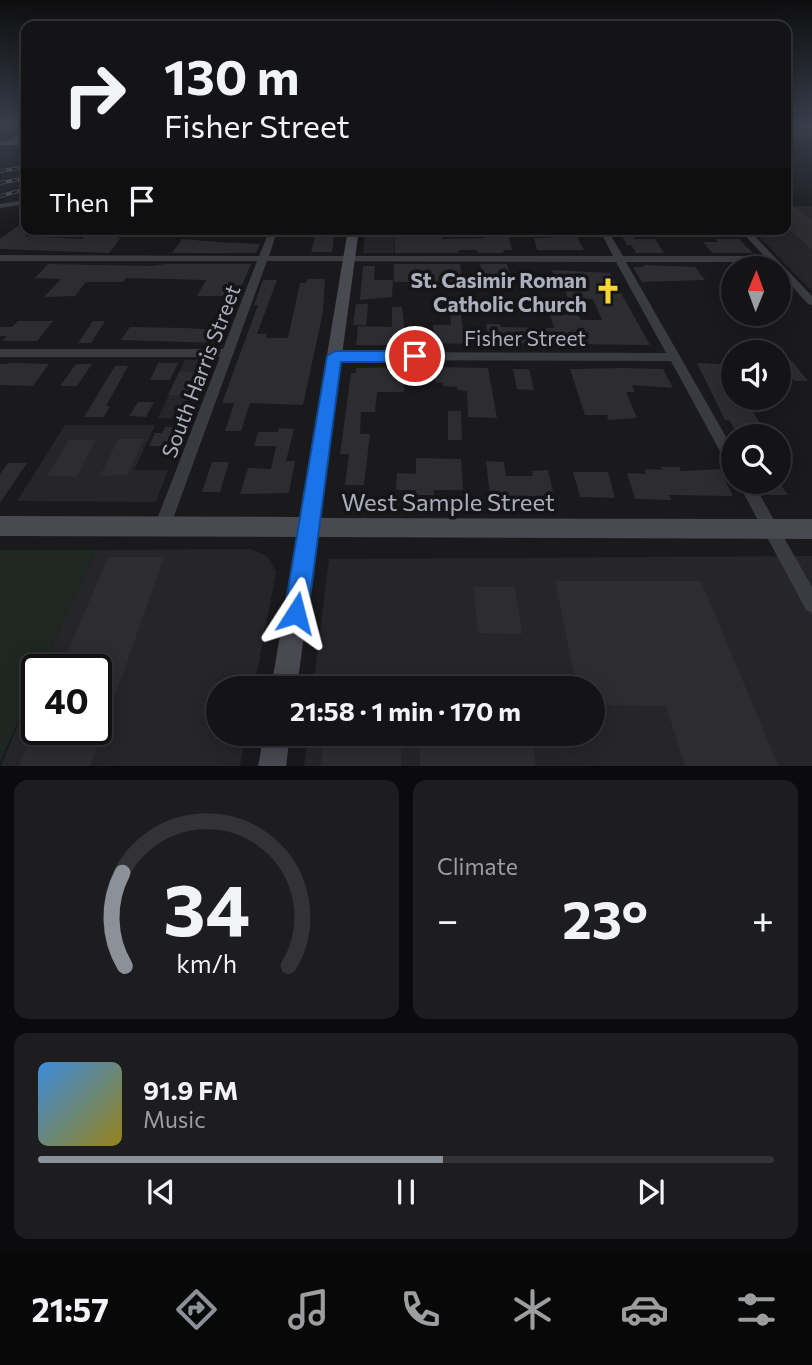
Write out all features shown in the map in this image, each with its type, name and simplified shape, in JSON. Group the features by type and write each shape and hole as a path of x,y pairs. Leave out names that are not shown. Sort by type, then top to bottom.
{"main road":[{"path":"286,676 353,235"},
{"name":"West Sample Street","path":"0,526 812,529"},
{"path":"272,766 275,746"}],"street":[{"path":"0,206 21,203"},
{"name":"South Harris Street","path":"162,527 272,235"},
{"path":"606,235 721,440"},
{"path":"749,235 768,256"},
{"path":"0,258 721,259"},
{"path":"791,280 812,302"},
{"path":"0,353 228,354"},
{"name":"Fisher Street","path":"335,356 674,356"},
{"path":"751,494 812,604"}],"shaded area":[{"path":"791,206 812,206 812,291 791,270 791,256 778,256 757,235 791,235"},
{"path":"365,235 395,235 394,253 363,253"},
{"path":"185,360 214,360 189,419 158,418"},
{"path":"65,425 155,425 134,470 168,470 156,502 17,501"},
{"path":"251,549 268,557 276,572 256,676 206,676 206,746 244,746 240,766 0,766 21,718 21,745 112,745 112,654 48,654 96,550"},
{"path":"0,550 96,550 48,654 21,654 21,716 0,762"},
{"path":"812,556 812,766 304,766 306,746 605,746 605,676 314,676 329,559"}],"building":[{"path":"791,208 797,208 812,221 812,250 791,231"},
{"path":"21,224 21,235 26,236 82,239 86,235 119,235 117,238 121,238 109,253 0,249 0,239"},
{"path":"315,235 335,235 332,252 311,252"},
{"path":"395,235 442,239 508,235 512,250 503,250 504,253 458,250 459,253 395,253"},
{"path":"550,235 577,237 584,250 537,250 534,238 551,238"},
{"path":"621,235 632,235 635,239 655,239 664,253 636,253 632,246 627,245"},
{"path":"182,239 260,244 256,253 172,253"},
{"path":"715,239 739,239 753,253 712,253 703,242 718,242"},
{"path":"48,264 251,264 232,308 220,308 224,296 197,296 206,280 126,278 123,282 86,282 75,296 44,297 61,279 35,278"},
{"path":"394,264 460,264 463,282 447,282 447,285 432,282 394,282"},
{"path":"480,264 507,264 511,278 483,279"},
{"path":"643,265 695,267 705,280 642,282 633,267 644,267"},
{"path":"363,266 375,266 374,280 393,280 392,297 360,300"},
{"path":"552,270 610,273 650,345 489,343 486,324 500,324 501,327 554,328 550,314 578,315 581,320 602,320 593,299 568,299 564,288 559,288"},
{"path":"307,279 325,279 323,312 303,405 250,403 241,431 225,431 234,403 222,403 258,305 254,305 263,280 277,280 257,334 267,334 266,338 288,338 300,283 306,283"},
{"path":"356,304 368,304 366,325 353,325"},
{"path":"392,307 402,307 406,345 356,345 358,326 392,327"},
{"path":"450,308 460,308 463,329 467,329 469,344 434,343 433,325 451,325"},
{"path":"18,321 53,321 37,341 2,341 7,336 0,336 0,327 12,327"},
{"path":"93,321 105,321 91,343 78,343"},
{"path":"130,327 222,330 217,343 121,340"},
{"path":"791,361 808,381 795,381 791,376"},
{"path":"158,363 178,363 170,380 150,380"},
{"path":"697,363 721,364 721,410 752,410 761,424 732,424 725,420"},
{"path":"0,364 49,364 33,386 0,385"},
{"path":"76,364 92,364 77,386 60,386"},
{"path":"115,366 128,366 106,406 110,406 104,417 84,417"},
{"path":"404,367 404,392 377,392 375,412 361,412 360,434 370,434 364,485 345,485 349,454 340,454 351,373 356,373 356,368"},
{"path":"435,367 488,368 497,418 468,417 467,391 435,382"},
{"path":"513,369 529,369 534,390 517,389"},
{"path":"570,369 663,369 673,388 632,385 635,392 626,392 637,418 608,420 607,415 585,415"},
{"path":"179,372 202,372 192,395 168,395"},
{"path":"138,402 154,402 146,417 129,416"},
{"path":"448,411 461,411 462,440 448,440"},
{"path":"165,427 179,427 171,446 149,446 155,433 162,433"},
{"path":"279,428 294,429 286,461 295,461 289,493 240,494 248,468 271,469 276,446 254,446 258,432 278,432"},
{"path":"118,439 144,439 128,475 100,476"},
{"path":"69,440 96,440 76,477 47,476"},
{"path":"416,458 461,459 463,490 434,490 434,495 416,495 416,490 396,490 397,473 416,474"},
{"path":"486,461 504,462 506,476 533,476 532,471 548,470 554,496 490,496"},
{"path":"212,462 229,462 220,492 202,492"},
{"path":"8,463 27,463 0,503 0,474"},
{"path":"661,467 679,467 681,471 720,469 721,494 733,496 669,495 671,500 635,499 627,473 646,474 645,469 662,470"},
{"path":"573,472 608,472 615,498 580,497"},
{"path":"108,557 164,557 112,705 112,654 67,654"},
{"path":"555,581 701,581 779,766 685,766 666,706 605,705 605,676 575,676"},
{"path":"473,587 515,587 522,634 478,633"},
{"path":"28,745 98,745 90,766 18,766"},
{"path":"323,746 401,746 401,766 321,766"},
{"path":"420,746 533,746 536,766 420,766"}],"railway":[{"path":"0,171 21,168"},
{"path":"0,183 21,179"},
{"path":"0,196 21,190"}],"place":[{"name":"St. Casimir Roman Catholic Church","path":"608,291"}],"route":[{"path":"296,613 335,356 415,356"}]}
